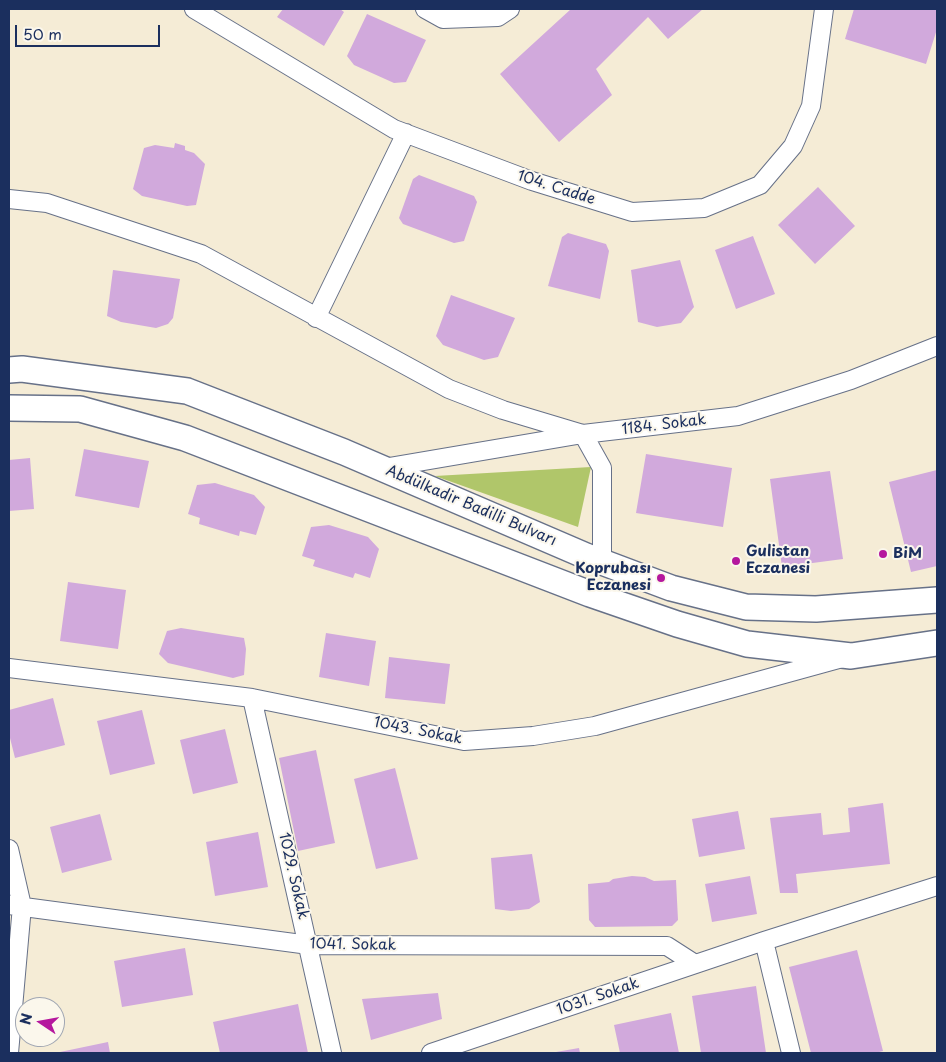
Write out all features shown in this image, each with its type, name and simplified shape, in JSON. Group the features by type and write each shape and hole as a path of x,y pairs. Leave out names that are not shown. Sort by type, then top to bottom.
{"main road":[{"name":"Abdülkadir Badilli Bulvarı","path":"9,370 22,369 187,391 382,468 602,562 671,588 746,607 816,609 937,600"},
{"path":"9,408 80,409 185,438 438,537 677,624 747,644 851,656 937,643"}],"street":[{"name":"104. Cadde","path":"194,9 386,124 532,181 632,212 704,208 760,185 793,146 812,106 824,9"},
{"path":"425,9 443,19 498,17 510,9"},
{"path":"316,318 406,133"},
{"path":"9,199 47,203 201,254 449,389 503,410 583,434 602,468 602,562"},
{"name":"1184. Sokak","path":"382,468 583,434 738,416 851,380 937,346"},
{"name":"1043. Sokak","path":"9,668 252,698 464,741 533,736 595,726 851,656"},
{"name":"1029. Sokak","path":"252,698 332,1053"},
{"path":"9,849 15,906 9,1053"},
{"name":"1031. Sokak","path":"431,1053 764,941 937,886"},
{"name":"1041. Sokak","path":"15,906 308,945 667,946 695,964"},
{"path":"764,941 791,1053"}],"green space":[{"path":"591,467 578,527 435,476"}],"building":[{"path":"283,9 340,9 344,12 324,46 277,17"},
{"path":"571,9 703,9 668,39 648,17 596,69 612,95 559,142 500,74"},
{"path":"854,9 937,9 937,29 926,64 845,39"},
{"path":"367,14 426,40 406,82 394,83 354,65 347,56"},
{"path":"175,143 185,146 185,150 194,153 205,164 196,205 187,206 142,196 133,189 144,148 155,145 174,148"},
{"path":"419,175 474,196 477,202 464,241 454,243 403,224 399,218 413,179"},
{"path":"818,187 855,226 815,264 778,225"},
{"path":"568,233 606,244 609,251 600,299 548,286 562,237"},
{"path":"753,236 775,294 736,309 715,250"},
{"path":"680,260 694,307 681,323 657,327 638,322 631,270"},
{"path":"113,270 180,279 173,318 168,324 156,328 121,322 107,316"},
{"path":"451,295 515,318 498,357 484,360 443,345 436,336"},
{"path":"84,449 149,461 139,508 75,496"},
{"path":"646,454 732,468 723,527 636,513"},
{"path":"30,458 34,509 9,511 9,460"},
{"path":"937,470 937,566 911,572 889,482"},
{"path":"830,471 843,559 782,567 770,479"},
{"path":"215,483 254,495 265,507 256,535 240,531 239,536 199,524 200,518 188,514 197,485"},
{"path":"329,525 368,537 379,549 370,578 355,573 353,578 313,566 315,560 302,556 311,527"},
{"path":"68,582 126,590 118,649 60,641"},
{"path":"181,628 244,638 246,649 244,675 233,678 168,663 159,654 167,631"},
{"path":"326,633 376,641 369,686 319,677"},
{"path":"389,657 450,664 445,704 385,698"},
{"path":"53,698 65,745 15,758 9,734 9,710"},
{"path":"142,710 155,764 110,775 97,721"},
{"path":"225,729 238,783 193,794 180,740"},
{"path":"316,750 335,843 298,851 279,758"},
{"path":"395,768 418,859 376,869 354,779"},
{"path":"883,803 890,864 796,874 798,893 780,893 770,818 821,813 823,835 850,832 848,808"},
{"path":"738,811 745,849 699,857 692,819"},
{"path":"100,814 112,860 62,873 50,827"},
{"path":"258,832 268,887 215,896 206,842"},
{"path":"532,854 540,902 529,909 511,911 495,909 491,858"},
{"path":"632,876 645,877 654,881 676,880 678,920 672,926 595,927 589,920 588,884 609,882 613,879"},
{"path":"750,876 757,914 712,922 705,884"},
{"path":"185,948 193,995 122,1007 114,961"},
{"path":"857,950 883,1051 875,1053 811,1053 789,967"},
{"path":"756,986 766,1053 701,1053 692,996"},
{"path":"438,993 442,1019 371,1040 362,999"},
{"path":"298,1004 308,1053 220,1053 213,1022"},
{"path":"671,1013 679,1053 620,1053 614,1025"},
{"path":"108,1042 110,1053 60,1053 60,1052"},
{"path":"579,1048 580,1053 556,1052"}],"place":[{"name":"BiM","path":"883,554"},
{"name":"Gulistan Eczanesi","path":"736,561"},
{"name":"Koprubası Eczanesi","path":"661,578"}]}
